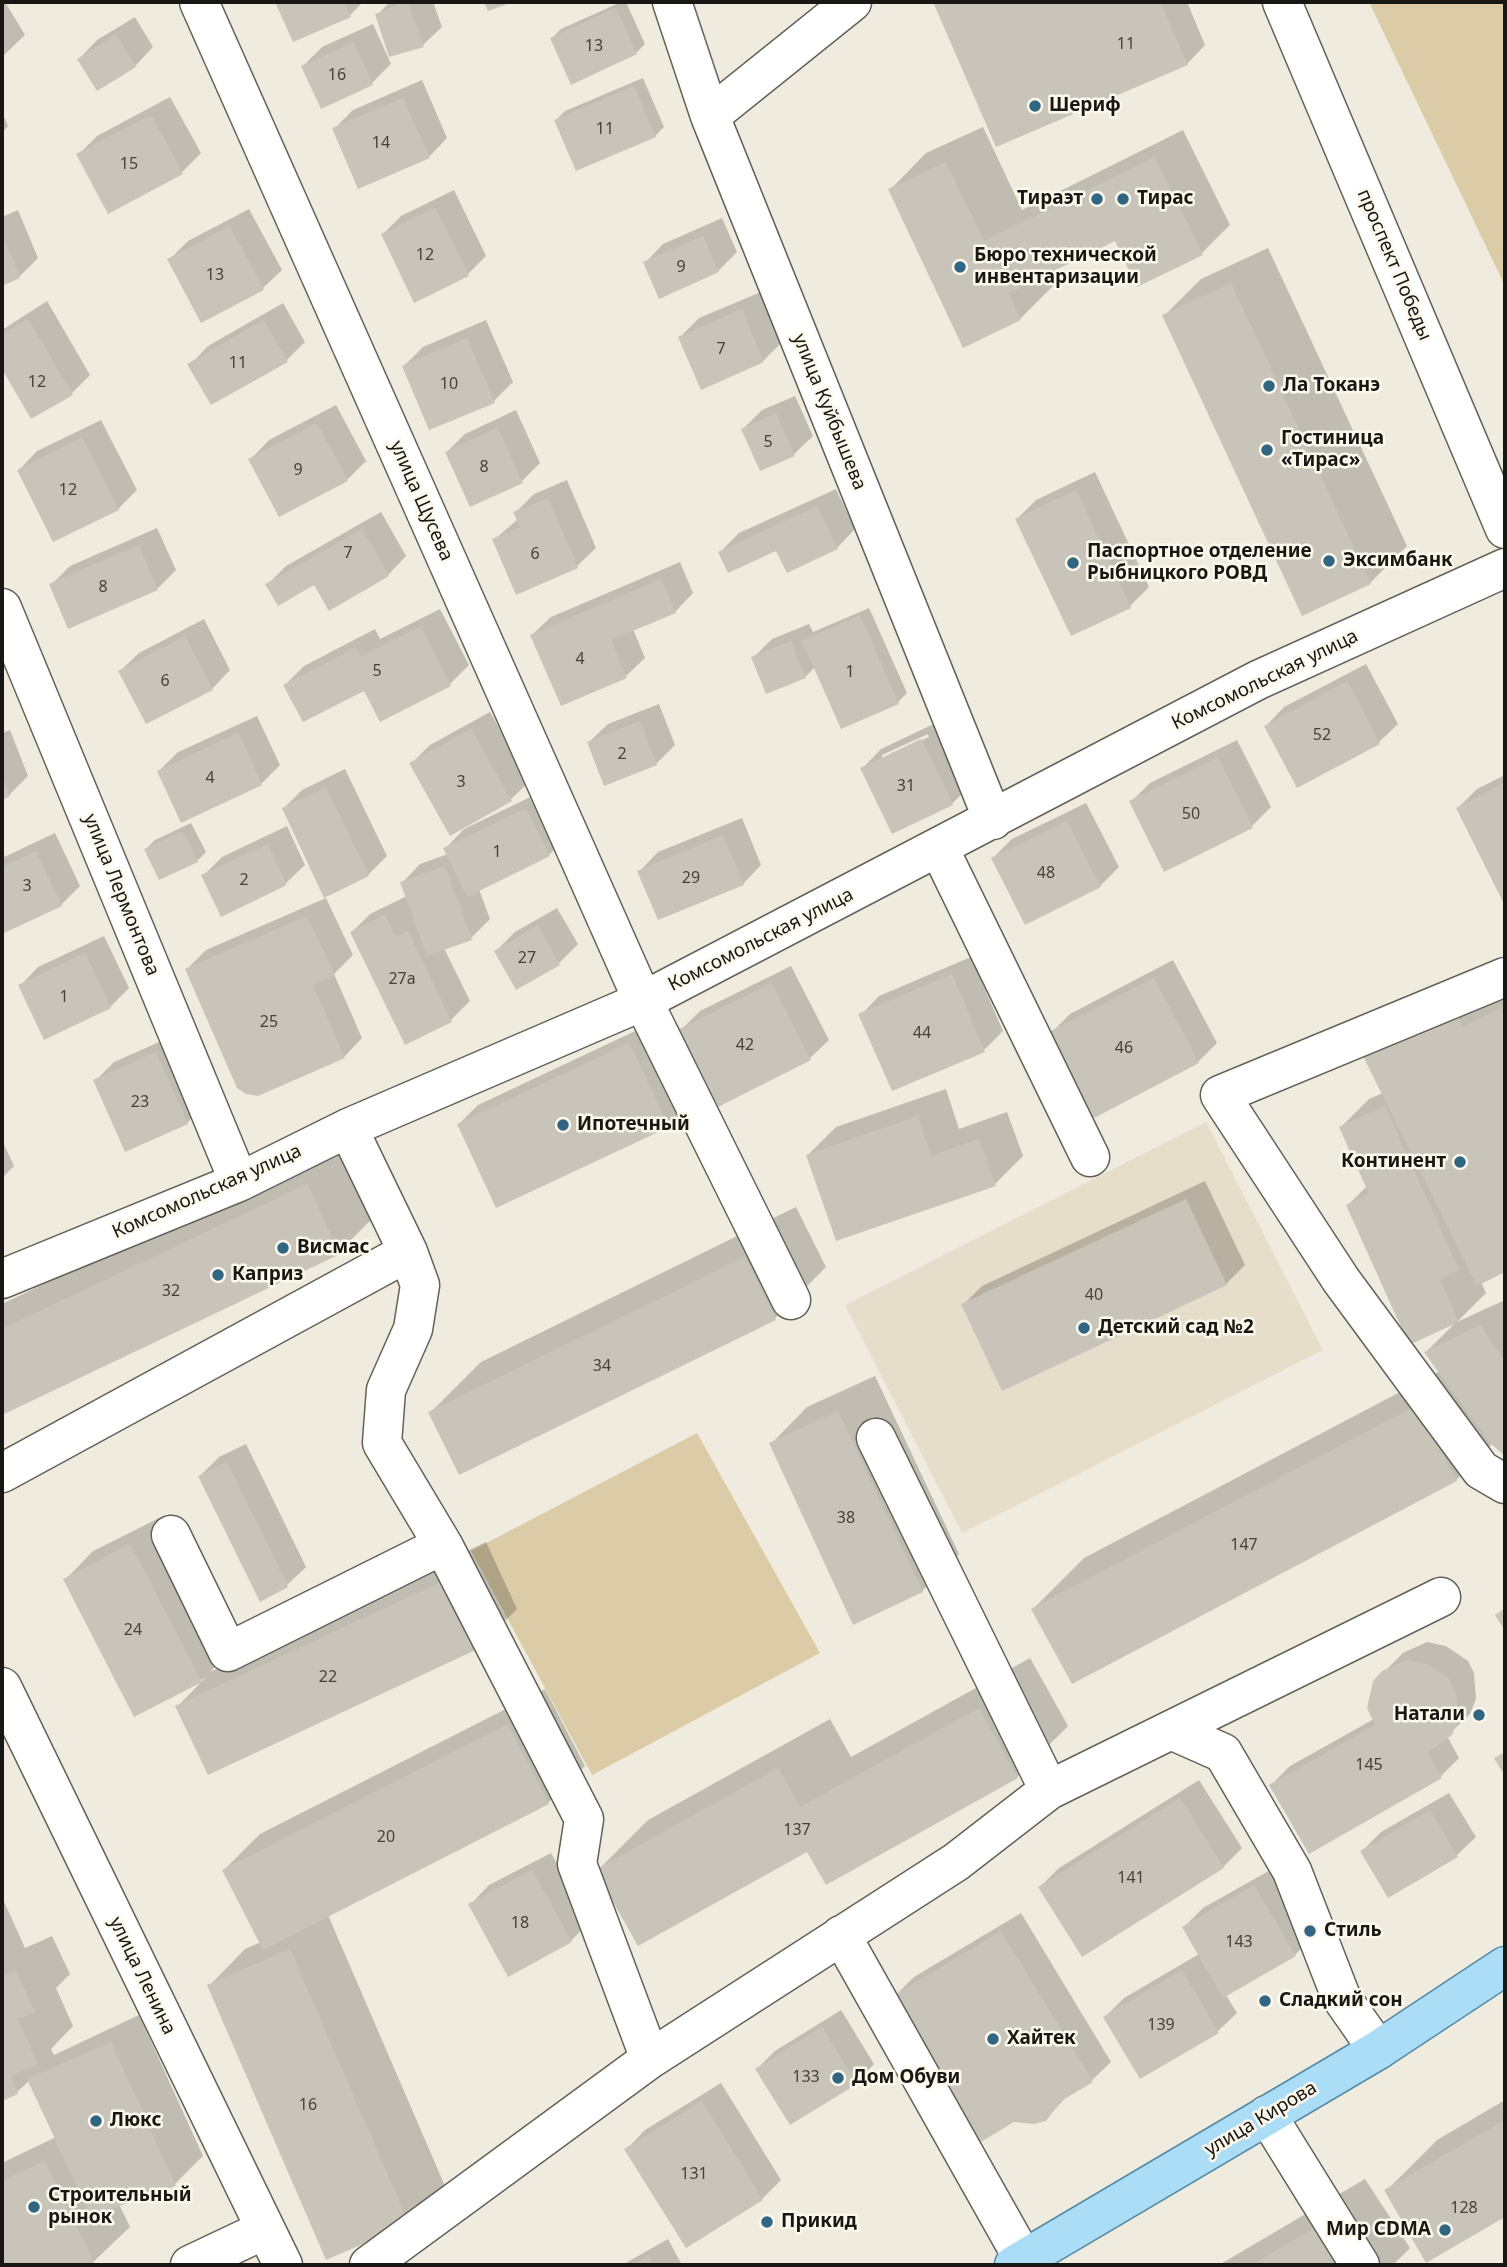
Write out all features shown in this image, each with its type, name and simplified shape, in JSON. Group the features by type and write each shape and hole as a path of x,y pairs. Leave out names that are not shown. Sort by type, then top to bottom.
{"main road":[{"name":"улица Кирова","path":"1019,2262 1378,2050 1505,1966"}],"street":[{"name":"улица Щусева","path":"199,2 643,1001 791,1300"},
{"name":"улица Куйбышева","path":"672,2 710,116 993,820"},
{"path":"710,116 852,2"},
{"name":"проспект Победы","path":"1282,2 1505,529"},
{"name":"Комсомольская улица","path":"2,1279 239,1182 348,1128 643,1001 1258,680 1505,568"},
{"name":"улица Лермонтова","path":"2,608 239,1182"},
{"path":"939,848 1090,1157"},
{"path":"1505,977 1220,1095 1341,1280 1481,1470 1505,1484"},
{"path":"348,1128 408,1252 420,1285 413,1329 386,1391 383,1443 443,1545 584,1819 577,1864 650,2059"},
{"path":"2,1473 408,1252"},
{"path":"876,1438 1049,1790"},
{"path":"171,1535 228,1652 443,1545"},
{"path":"369,2265 650,2059 956,1862 1049,1790 1441,1597"},
{"name":"улица Ленина","path":"5,1702 283,2265"},
{"path":"1171,1730 1223,1753 1292,1871 1341,1997 1378,2050"},
{"path":"842,1935 1019,2262"},
{"path":"1267,2115 1360,2265"},
{"path":"190,2265 264,2230"}],"shaded area":[{"path":"1369,2 1505,2 1505,286"},
{"name":"Детский сад №2","path":"1206,1122 1323,1350 962,1533 845,1305"},
{"path":"697,1433 820,1653 592,1775 471,1551"}],"building":[{"path":"275,2 344,2 351,17 293,42"},
{"path":"408,2 424,47 389,57 375,14"},
{"path":"484,2 513,2 488,11"},
{"name":"Шериф","path":"933,2 1160,2 1188,65 996,147"},
{"path":"615,8 637,54 571,85 550,38"},
{"path":"116,34 136,67 97,91 77,59"},
{"path":"354,42 373,85 321,109 301,66"},
{"path":"634,86 656,137 576,171 554,120"},
{"path":"403,98 430,158 358,189 332,128"},
{"path":"151,115 183,174 108,214 76,154"},
{"path":"1155,157 1203,255 1137,287 1115,241 1009,293 1021,320 963,348 888,189 946,162 984,241"},
{"path":"435,208 469,276 414,303 381,234"},
{"path":"230,226 264,290 201,323 167,259"},
{"path":"2,233 20,278 2,286"},
{"path":"703,236 719,272 659,299 643,262"},
{"name":"Гостиница «Тирас»","path":"1231,283 1371,584 1302,616 1162,315"},
{"path":"742,309 764,362 701,390 678,337"},
{"path":"28,319 73,395 31,419 2,369 2,334"},
{"path":"264,320 288,362 211,405 187,364"},
{"path":"467,338 495,403 429,430 402,366"},
{"path":"776,413 795,456 760,471 741,429"},
{"path":"317,423 348,481 279,517 248,459"},
{"path":"497,428 523,483 470,507 445,452"},
{"path":"82,437 119,510 53,542 17,470"},
{"name":"Паспортное отделение Рыбницкого РОВД","path":"1076,490 1131,608 1071,636 1015,519"},
{"path":"548,498 578,568 516,595 492,539 520,527 513,512"},
{"path":"817,506 838,549 787,573 776,551 728,573 718,552"},
{"path":"362,529 389,576 329,611 314,585 278,606 265,584"},
{"path":"139,545 158,590 68,629 49,584"},
{"path":"661,579 676,613 611,640 627,678 561,706 530,635"},
{"path":"860,615 899,704 841,729 802,641"},
{"path":"421,626 451,686 380,722 364,691 303,722 283,685 356,647 361,657"},
{"path":"185,636 213,690 146,724 118,671"},
{"path":"791,641 806,678 766,694 751,657"},
{"path":"1347,681 1380,744 1297,788 1264,726"},
{"path":"640,721 657,765 604,786 587,742"},
{"path":"471,729 512,801 450,836 409,763"},
{"path":"238,733 262,785 181,823 157,771"},
{"path":"921,739 953,805 892,834 860,768"},
{"path":"1218,757 1253,828 1164,872 1129,801"},
{"path":"2,775 10,796 2,800"},
{"path":"1505,783 1505,906 1456,808"},
{"path":"326,787 369,876 324,898 282,808"},
{"path":"526,808 550,856 467,897 443,848"},
{"path":"1067,820 1101,887 1025,925 991,858"},
{"path":"182,831 198,862 159,880 144,849"},
{"path":"723,835 744,885 658,920 637,871"},
{"path":"268,844 287,885 221,917 201,875"},
{"path":"36,851 62,906 2,934 2,867"},
{"path":"445,866 472,940 427,956 400,882"},
{"path":"385,915 395,937 408,931 452,1022 405,1045 350,932"},
{"path":"307,916 335,975 313,986 345,1058 258,1096 246,1094 237,1088 185,969"},
{"path":"538,925 560,965 516,990 494,951"},
{"path":"85,953 111,1008 44,1040 18,985"},
{"path":"952,974 985,1052 892,1091 858,1014"},
{"path":"1154,978 1199,1063 1094,1118 1049,1032"},
{"path":"772,983 811,1060 718,1107 679,1029"},
{"name":"Континент","path":"1452,1005 1463,1027 1505,1006 1505,1272 1477,1286 1361,1052"},
{"name":"Ипотечный","path":"629,1043 669,1127 496,1208 457,1124"},
{"path":"156,1052 188,1124 125,1152 93,1080"},
{"path":"1385,1106 1459,1270 1439,1279 1459,1322 1409,1345 1346,1205 1369,1194 1339,1127"},
{"path":"918,1116 931,1156 979,1139 996,1186 836,1241 806,1155"},
{"path":"307,1184 340,1254 2,1415 2,1329"},
{"path":"1186,1199 1227,1285 1002,1391 961,1304"},
{"path":"745,1257 776,1320 459,1475 428,1412"},
{"path":"1480,1325 1505,1362 1505,1456 1490,1443 1424,1352"},
{"path":"1417,1405 1457,1481 1072,1684 1031,1609"},
{"path":"838,1411 923,1592 853,1625 769,1443"},
{"path":"227,1462 288,1587 260,1602 198,1476"},
{"path":"130,1544 202,1682 134,1717 63,1579"},
{"path":"449,1578 482,1647 208,1775 175,1706"},
{"path":"1505,1608 1505,1631 1495,1615"},
{"path":"1407,1660 1427,1664 1438,1671 1449,1679 1456,1693 1458,1719 1452,1735 1427,1753 1442,1778 1309,1854 1269,1785 1375,1725 1367,1708 1373,1681 1382,1671"},
{"path":"979,1708 1018,1778 826,1885 807,1852 638,1946 595,1870 778,1768 800,1807"},
{"path":"508,1724 549,1804 263,1950 222,1870"},
{"path":"1505,1752 1505,1776 1494,1758"},
{"path":"1180,1798 1224,1868 1082,1957 1038,1887"},
{"path":"1430,1810 1458,1857 1388,1898 1360,1851"},
{"path":"532,1870 572,1942 508,1977 468,1904"},
{"path":"1254,1885 1296,1956 1223,1998 1182,1927"},
{"name":"Хайтек","path":"1001,1931 1093,2082 1061,2101 1046,2121 1034,2124 1014,2122 981,2142 893,1996"},
{"path":"290,1949 409,2224 326,2260 207,1985"},
{"path":"1182,1970 1219,2033 1140,2079 1103,2017"},
{"path":"16,1971 35,2012 17,2019 38,2064 11,2076 18,2094 2,2101 2,1977"},
{"path":"822,2027 857,2084 790,2125 755,2069"},
{"name":"Люкс","path":"111,2042 176,2186 91,2216 27,2079"},
{"path":"702,2101 763,2200 686,2248 624,2149"},
{"path":"1505,2120 1505,2217 1426,2263 1384,2190"},
{"name":"Строительный рынок","path":"45,2161 95,2265 2,2265 2,2181"},
{"path":"1314,2228 1337,2265 1252,2265"},
{"path":"649,2256 654,2265 633,2265"}],"place":[{"name":"Шериф","path":"1035,106"},
{"name":"Тираэт","path":"1097,199"},
{"name":"Тирас","path":"1123,199"},
{"name":"Бюро технической инвентаризации","path":"960,267"},
{"name":"Ла Токанэ","path":"1269,386"},
{"name":"Гостиница «Тирас»","path":"1267,450"},
{"name":"Эксимбанк","path":"1329,561"},
{"name":"Паспортное отделение Рыбницкого РОВД","path":"1073,563"},
{"name":"Ипотечный","path":"563,1125"},
{"name":"Континент","path":"1460,1162"},
{"name":"Висмас","path":"283,1248"},
{"name":"Каприз","path":"218,1275"},
{"name":"Детский сад №2","path":"1084,1328"},
{"name":"Натали","path":"1479,1715"},
{"name":"Стиль","path":"1310,1931"},
{"name":"Сладкий сон","path":"1265,2001"},
{"name":"Хайтек","path":"993,2039"},
{"name":"Дом Обуви","path":"838,2078"},
{"name":"Люкс","path":"96,2121"},
{"name":"Строительный рынок","path":"34,2207"},
{"name":"Прикид","path":"767,2222"},
{"name":"Мир CDMA","path":"1445,2230"}]}
